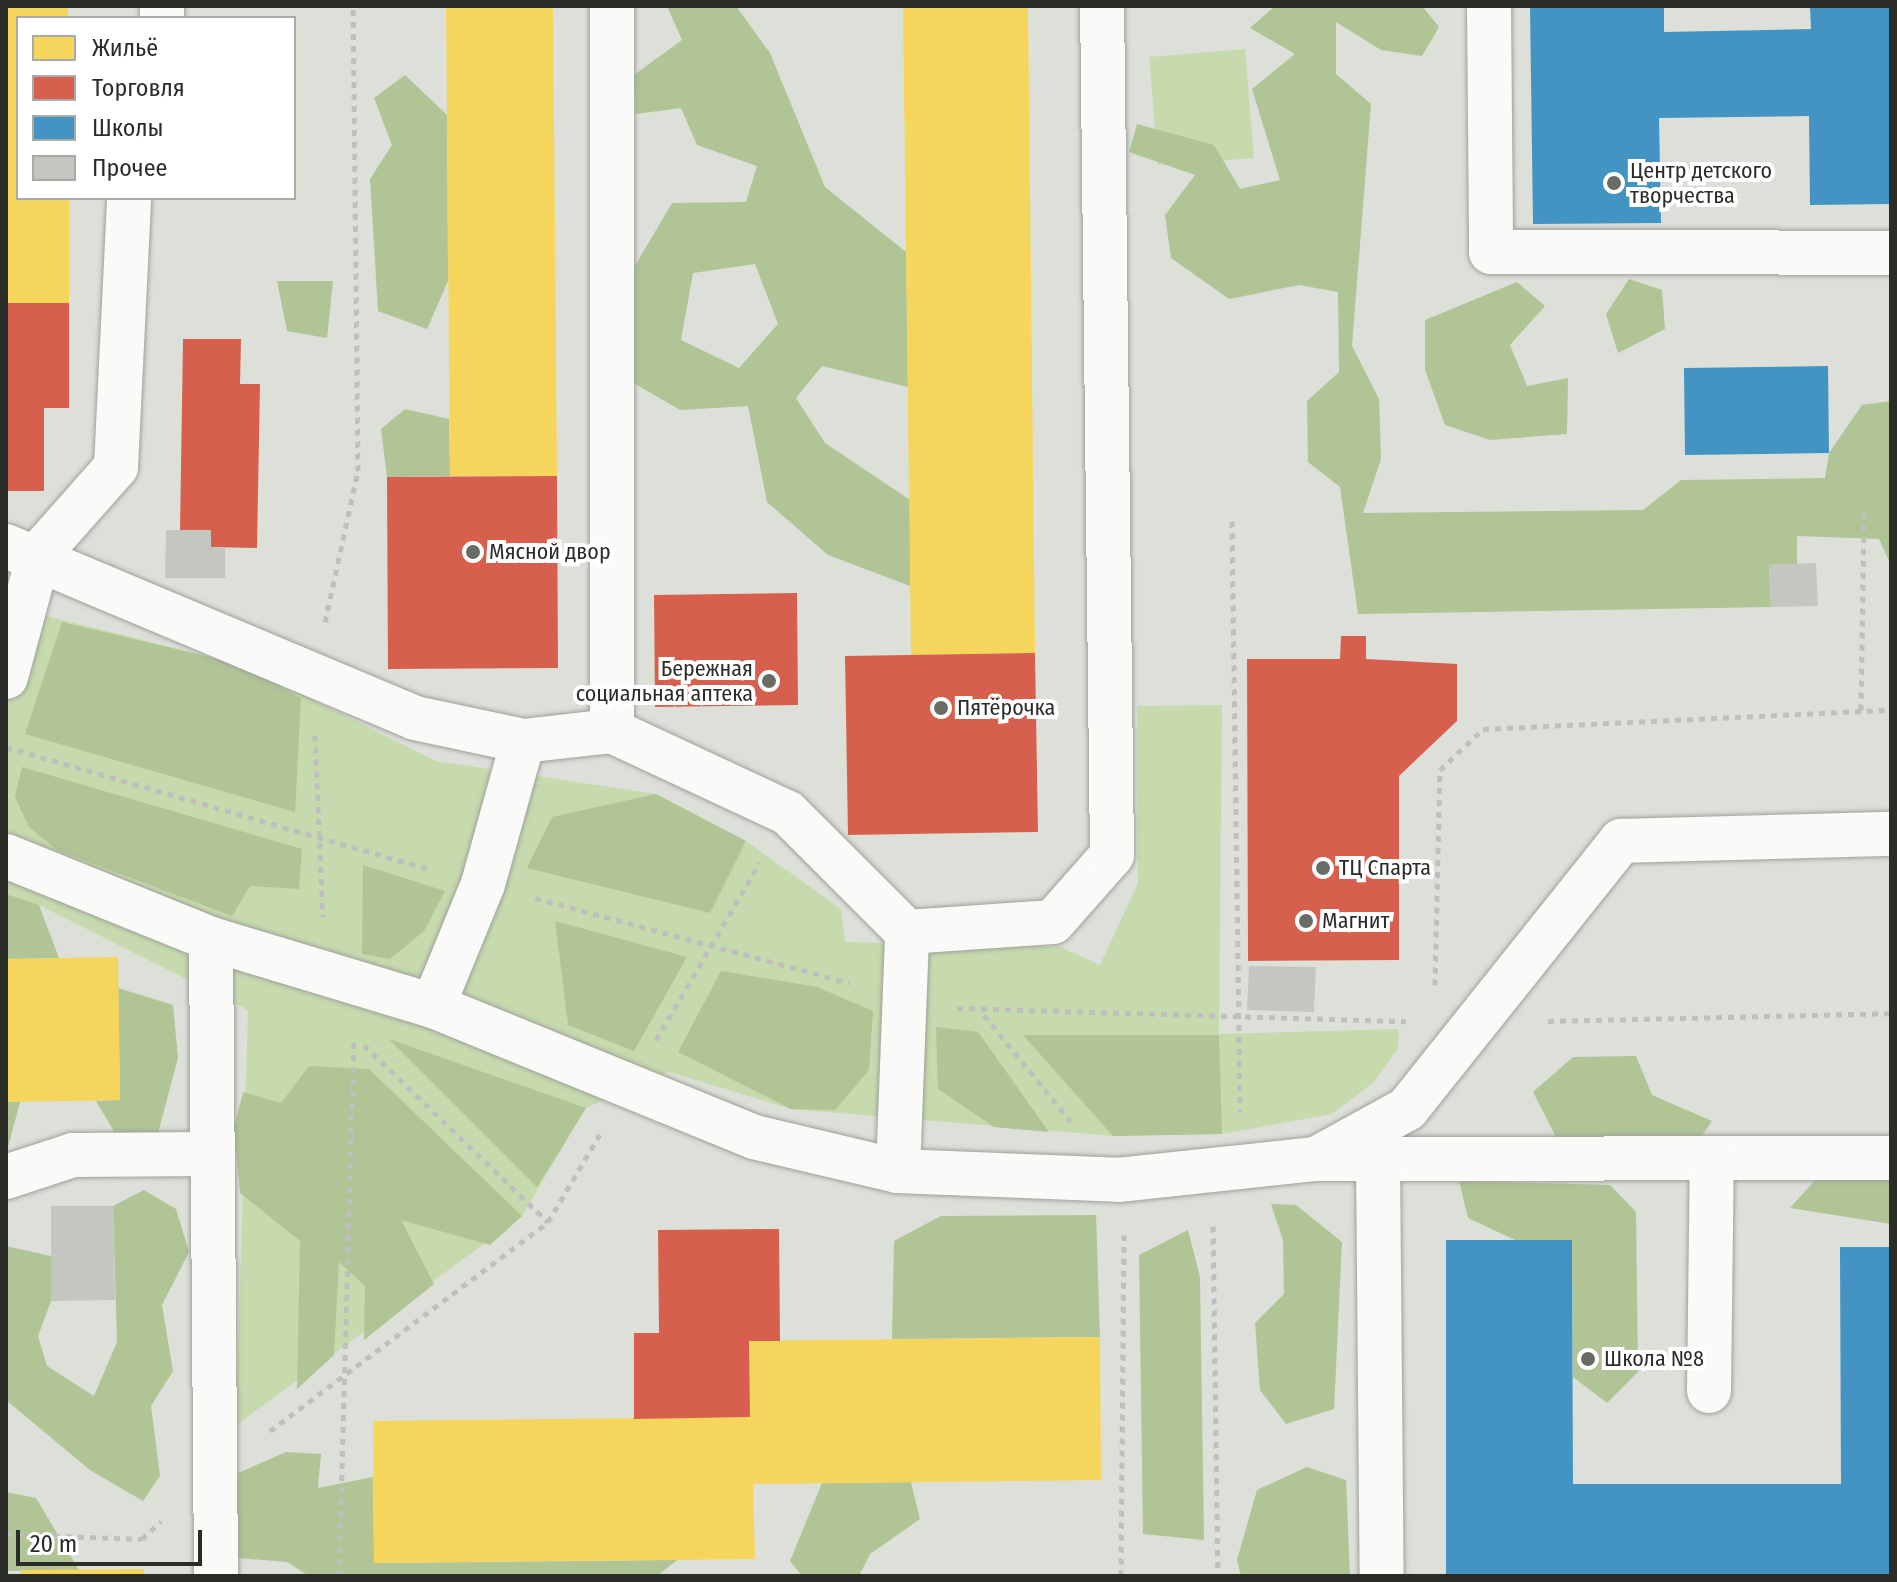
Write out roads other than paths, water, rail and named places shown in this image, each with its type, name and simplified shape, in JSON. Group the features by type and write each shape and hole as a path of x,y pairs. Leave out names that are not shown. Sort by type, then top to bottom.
{"lane":[{"path":"612,6 612,731"},
{"path":"907,932 1053,922 1112,855 1102,6"},
{"path":"1489,6 1491,252 1891,253"},
{"path":"6,677 22,550 116,467 129,200"},
{"path":"22,550 314,672 415,718 523,741 612,731 788,813 907,932 898,1171"},
{"path":"433,1006 483,884 523,741"},
{"path":"1316,1159 1407,1109 1621,841 1891,834"},
{"path":"6,856 211,939 329,980 433,1006 627,1088 754,1137 898,1171 1118,1180 1316,1159 1891,1158"},
{"path":"211,939 210,1154 217,1468 216,1576"},
{"path":"6,1177 73,1155 210,1154"},
{"path":"1709,1391 1712,1158"},
{"path":"1378,1159 1382,1576"}],"place":[{"name":"Центр детского творчества","path":"1614,183"},
{"name":"Мясной двор","path":"473,552"},
{"name":"Бережная социальная аптека","path":"769,681"},
{"name":"Пятёрочка","path":"941,708"},
{"name":"ТЦ Спарта","path":"1323,868"},
{"name":"Магнит","path":"1306,921"},
{"name":"Школа №8","path":"1588,1359"}]}
